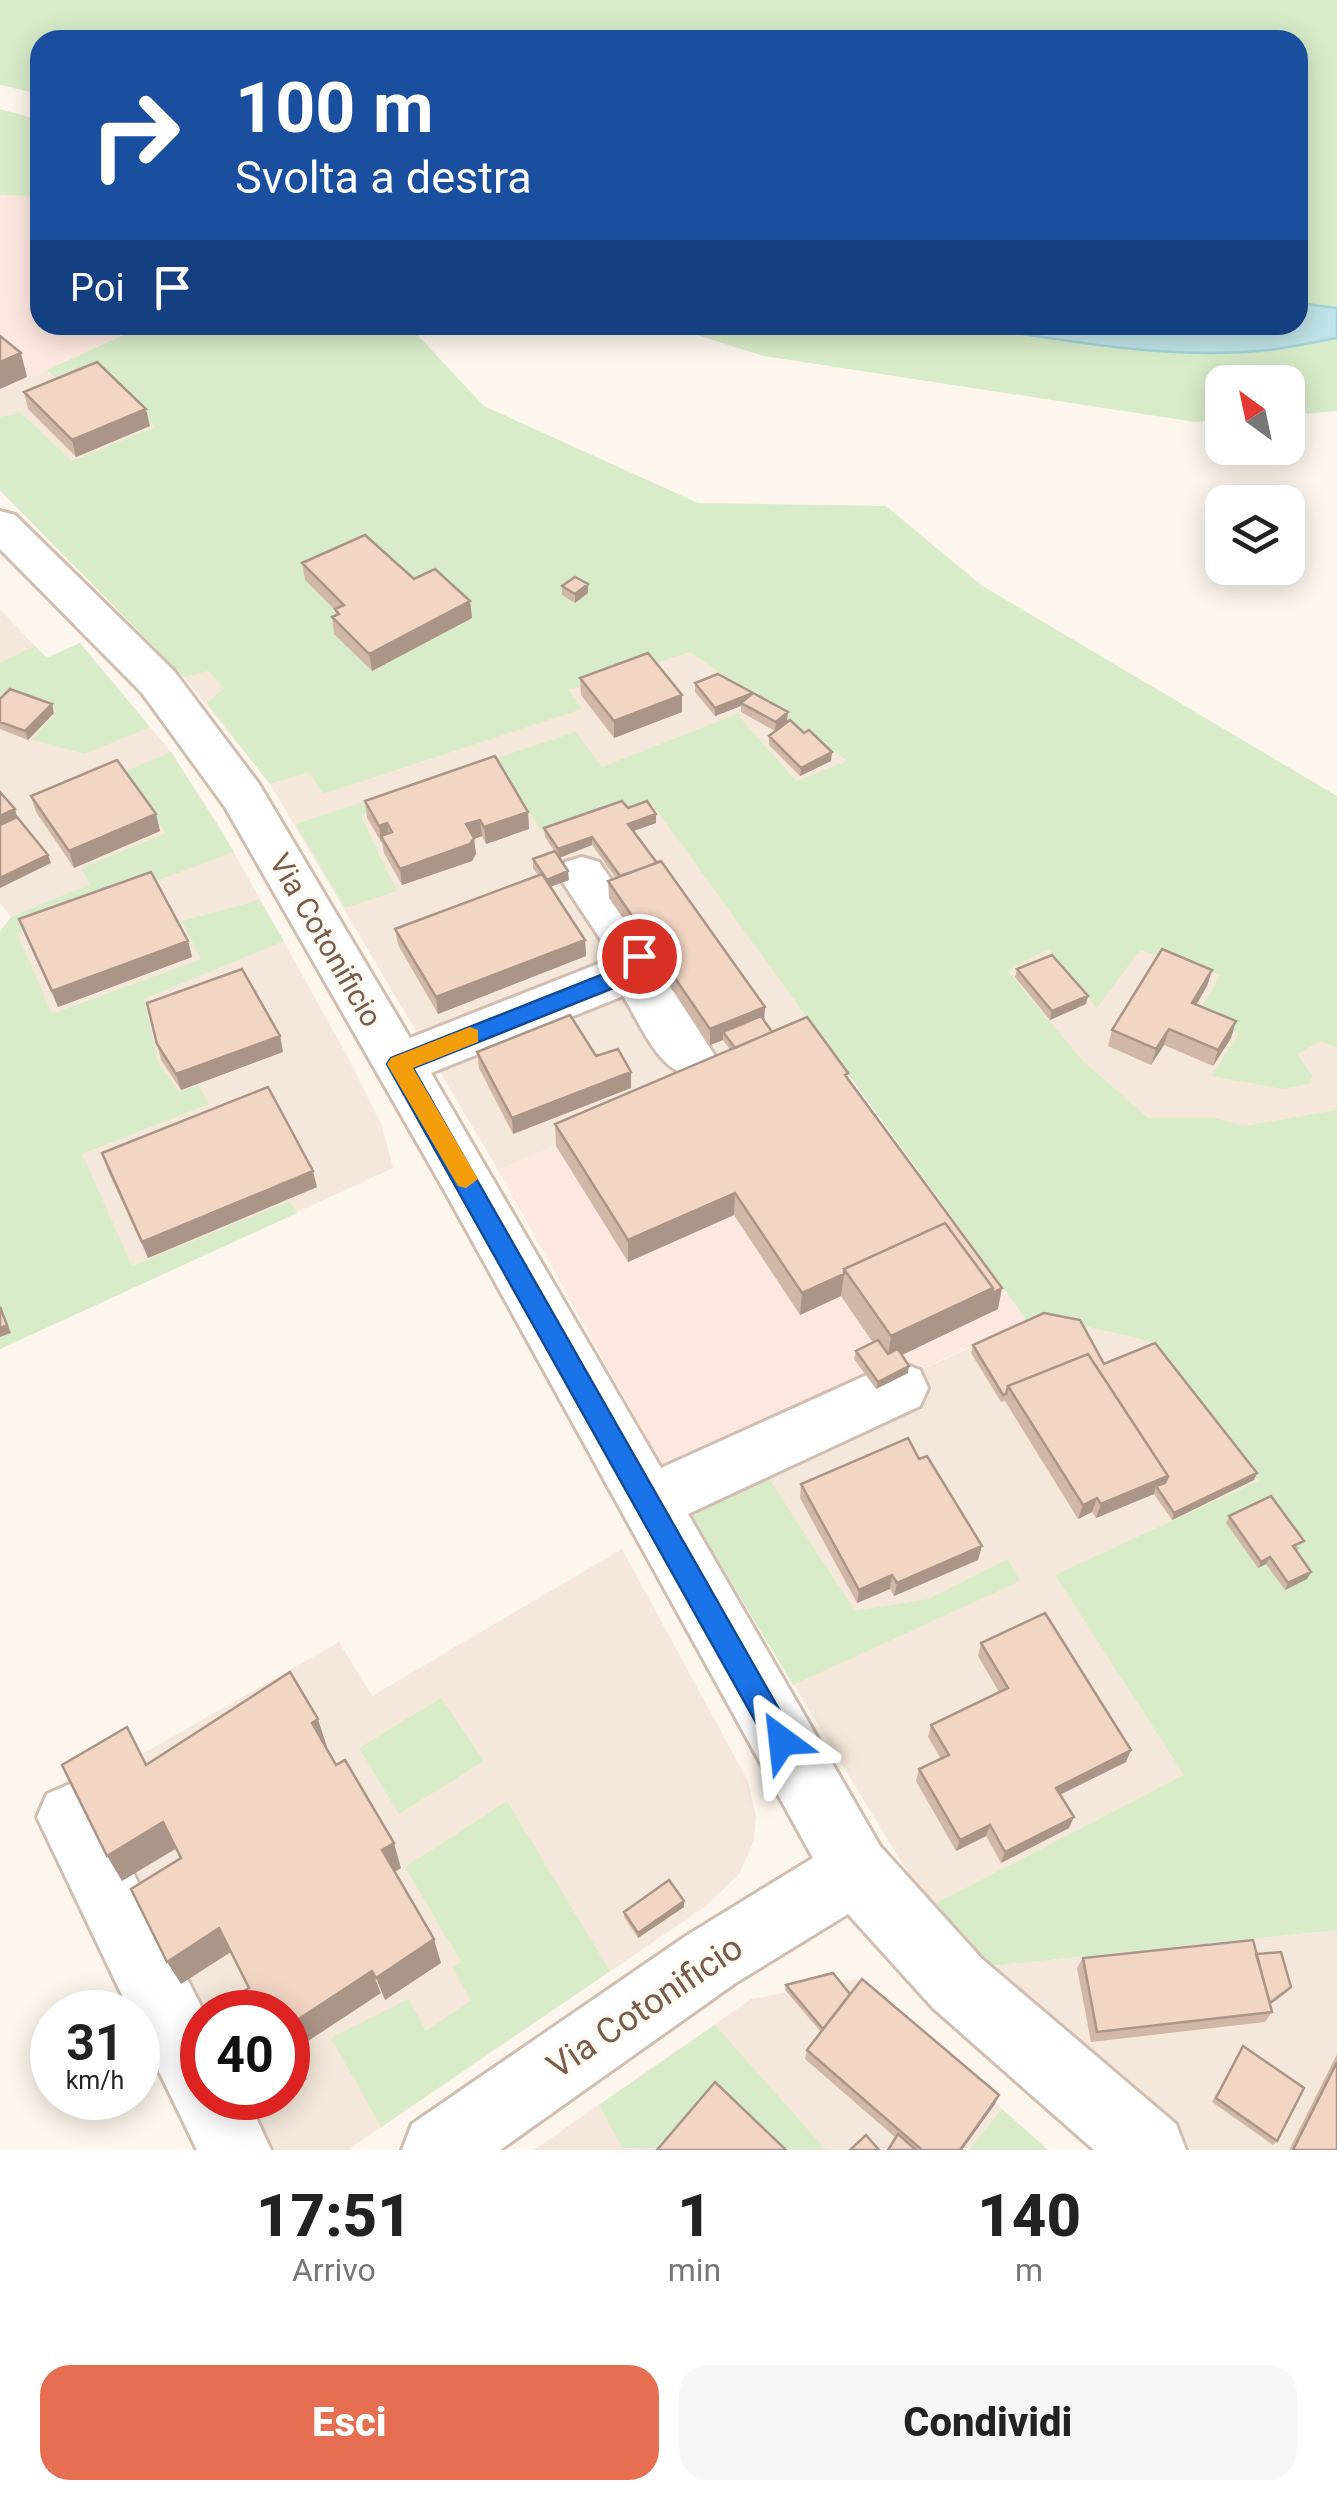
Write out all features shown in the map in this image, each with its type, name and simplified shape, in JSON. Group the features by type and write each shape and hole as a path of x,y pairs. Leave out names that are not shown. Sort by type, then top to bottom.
{"street":[{"name":"Via Cotonificio","path":"0,524 158,682 242,796 399,1064 856,1870 897,1925 962,1988 1150,2150"},
{"path":"399,1064 633,971 639,956 582,875"},
{"path":"633,971 691,1059"},
{"path":"647,1504 899,1388"},
{"path":"70,1817 180,2040"},
{"name":"Via Cotonificio","path":"438,2150 710,1960 856,1870"},
{"path":"220,2120 236,2150"}],"shaded area":[{"path":"0,195 30,196 30,335 123,335 0,392"},
{"path":"123,335 162,335 620,602 848,762 818,1036 498,1170 270,784 184,677 0,491 0,392"},
{"path":"0,609 46,658 80,643 171,752 221,829 345,1052 382,1126 393,1168 0,1349 0,932 11,917 0,903"},
{"path":"1313,799 1337,814 1337,1163 1167,1162 1008,971"},
{"path":"818,1036 1027,1321 672,1483 498,1170"},
{"path":"1040,1316 1148,1341 1258,1481 1056,1575 1185,1775 932,1905 906,1870 672,1483"},
{"path":"622,1549 748,1781 756,1817 754,1840 739,1874 706,1906 348,2150 202,2150 188,2120 310,2120 310,1990 180,1990 180,2104 160,2062 160,1990 125,1990 40,1812 339,1642 372,1696"},
{"path":"1337,1930 1337,2150 1187,2150 1078,2055 991,1966"},
{"path":"858,1979 1048,2150 534,2150 751,1999"}],"green space":[{"path":"0,0 1337,0 1337,308 1308,304 1308,30 30,30 30,92 0,85"},
{"path":"0,109 30,117 30,196 0,195"},
{"path":"123,335 417,335 484,406 698,503 886,506 981,585 1337,796 1337,1048 1321,1041 1297,1054 1312,1075 1309,1084 1283,1089 1211,1076 1239,1034 1196,1017 1220,975 1140,950 1097,1008 1048,949 1008,971 1083,1061 1148,1118 1214,1118 1244,1126 1337,1110 1337,1930 991,1966 932,1905 1184,1775 1055,1575 1258,1481 1148,1341 1040,1316 1027,1321 653,805 630,811 624,805 543,833 502,768 361,816 397,891 345,908 296,824 576,732 602,767 737,714 796,781 847,761 690,652 569,690 582,709 323,794 309,772 270,784 207,703 224,688 208,671 184,677 0,490 0,417 21,413 72,461 155,427 102,375 68,387 47,370"},
{"path":"697,335 1031,335 1112,347 1266,350 1337,338 1337,411 1305,414 1305,365 1205,365 1205,421 764,356"},
{"path":"80,643 150,727 85,754 32,740 57,711 13,695 0,708 0,663 35,646 47,658"},
{"path":"171,752 234,852 17,933 52,1014 201,959 182,921 260,900 284,941 144,999 158,1062 179,1092 198,1085 209,1104 82,1154 132,1266 290,1201 297,1213 0,1349 0,932 11,917 90,884 81,868 166,833 124,772"},
{"path":"766,1474 855,1611 929,1599 1008,1559 1020,1581 793,1685 687,1509"},
{"path":"441,1698 484,1761 399,1814 359,1748"},
{"path":"507,1801 610,1971 381,2127 331,2038 409,1999 426,2031 471,2001 453,1968 461,1962 405,1867"},
{"path":"715,2025 826,2150 622,2148 599,2105"},
{"path":"1002,2109 1048,2150 969,2150"}],"water":[{"path":"1308,304 1337,308 1337,338 1269,350 1192,353 1033,335 1308,335"}],"building":[{"path":"0,336 21,353 0,362"},
{"path":"97,362 146,409 72,440 24,392"},
{"path":"365,535 414,579 435,569 470,601 369,654 332,617 339,614 335,609 344,605 302,563"},
{"path":"575,577 588,584 575,594 562,586"},
{"path":"648,653 682,695 614,721 580,678"},
{"path":"718,674 753,693 715,708 695,683"},
{"path":"10,689 52,704 25,731 0,722 0,699"},
{"path":"753,693 788,712 776,722 741,703"},
{"path":"790,720 804,733 809,730 832,752 801,768 769,736"},
{"path":"495,756 528,812 484,827 480,820 466,824 474,838 470,844 400,869 381,836 392,832 387,823 379,826 365,801"},
{"path":"117,760 156,814 69,851 31,796"},
{"path":"0,792 15,809 0,816"},
{"path":"622,801 628,808 647,801 656,814 628,824 657,863 620,876 592,837 558,849 544,828"},
{"path":"17,817 48,855 0,878 0,825"},
{"path":"555,851 568,871 547,880 533,859"},
{"path":"661,861 765,1007 710,1029 608,881"},
{"path":"151,872 188,941 52,991 19,919"},
{"path":"542,874 585,940 436,997 395,929"},
{"path":"1162,949 1212,970 1192,1003 1236,1021 1218,1050 1169,1029 1156,1049 1112,1030"},
{"path":"1052,955 1088,996 1052,1011 1017,969"},
{"path":"242,969 280,1036 176,1074 157,1044 147,1003"},
{"path":"570,1015 596,1056 618,1049 631,1072 512,1118 477,1052"},
{"path":"761,1016 772,1032 735,1048 723,1032"},
{"path":"807,1017 848,1073 845,1075 1002,1288 992,1293 993,1288 945,1223 844,1269 844,1274 802,1293 735,1193 628,1240 555,1124"},
{"path":"268,1087 313,1171 142,1242 102,1153"},
{"path":"945,1223 993,1288 891,1336 844,1269"},
{"path":"0,1307 7,1325 0,1328"},
{"path":"1044,1313 1080,1320 1104,1364 1155,1343 1257,1473 1174,1513 1156,1486 1165,1483 1168,1476 1088,1354 1008,1386 1003,1395 973,1345"},
{"path":"878,1340 888,1354 898,1349 909,1366 878,1382 856,1351"},
{"path":"1088,1354 1168,1476 1101,1504 1097,1498 1083,1505 1008,1386"},
{"path":"908,1438 919,1459 927,1456 982,1546 897,1583 892,1575 859,1590 801,1484"},
{"path":"1271,1496 1304,1541 1293,1546 1311,1572 1288,1583 1270,1557 1261,1562 1229,1516"},
{"path":"1045,1613 1131,1750 1056,1788 1074,1817 1005,1852 990,1825 960,1840 919,1769 949,1755 931,1725 1008,1688 981,1643"},
{"path":"290,1672 318,1719 312,1723 336,1765 345,1760 394,1843 382,1850 434,1939 376,1978 372,1971 310,2012 310,1990 246,1990 249,1988 219,1928 167,1962 131,1889 181,1858 163,1822 107,1856 62,1765 127,1727 146,1765"},
{"path":"669,1880 684,1901 638,1933 624,1912"},
{"path":"1253,1940 1272,2012 1097,2032 1083,1958"},
{"path":"1281,1952 1291,1987 1270,2003 1256,1954"},
{"path":"833,1973 850,1994 823,2029 786,1985"},
{"path":"862,1979 999,2095 960,2150 922,2150 807,2050"},
{"path":"1243,2046 1304,2088 1277,2141 1216,2098"},
{"path":"1337,2062 1337,2150 1293,2150"},
{"path":"715,2082 786,2150 657,2150"},
{"path":"898,2134 916,2150 888,2150"},
{"path":"866,2135 879,2150 850,2150"}],"slow traffic":[{"path":"466,1179 399,1064 470,1036"}],"route":[{"path":"639,956 633,971 399,1064 782,1741"}]}
